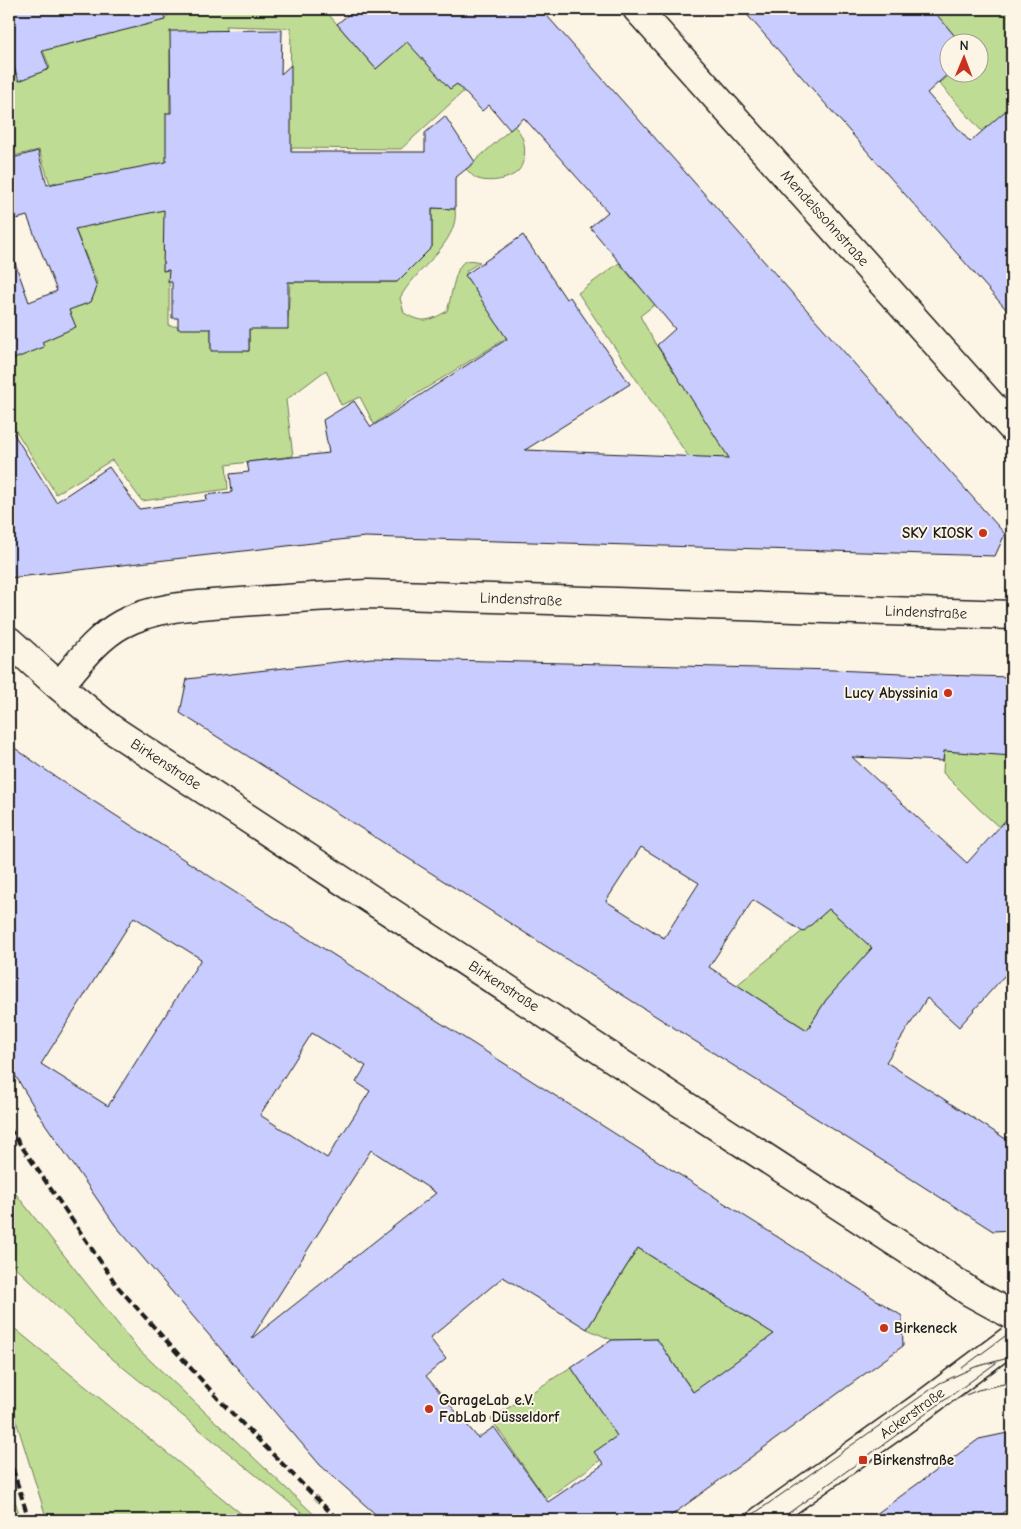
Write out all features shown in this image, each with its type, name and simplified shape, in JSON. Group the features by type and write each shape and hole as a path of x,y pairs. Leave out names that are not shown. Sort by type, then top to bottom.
{"street":[{"name":"Mendelssohnstraße","path":"637,9 1012,428"},
{"name":"Lindenstraße","path":"59,686 95,644 122,624 154,612 202,605 305,597 378,595 1012,615"},
{"name":"Birkenstraße","path":"9,641 110,728 678,1101 934,1266 970,1292 1012,1315"},
{"name":"Ackerstraße","path":"762,1520 917,1410 1012,1338"}],"green space":[{"path":"175,9 324,9 376,69 394,53 373,20 387,9 437,9 489,68 401,149 289,148 291,28 226,26 225,52 170,50 169,326 211,327 211,349 249,351 249,329 288,319 290,282 397,282 432,247 432,208 455,209 455,221 443,245 415,277 400,298 404,313 416,319 426,320 447,311 458,270 464,262 472,260 480,262 466,271 508,337 412,397 374,424 360,397 341,405 326,370 286,400 293,456 226,465 228,489 142,501 112,460 56,494 9,420 9,360 43,346 32,319 93,293 97,283 56,182 50,184 39,150 9,157 9,59 12,58 21,80 50,68 43,50 164,19"},
{"path":"890,9 1012,9 1012,113 986,136 939,83 988,82 988,32 951,32 933,11 876,21"},
{"path":"514,126 521,135 525,153 519,170 511,176 494,181 483,180 473,176 466,169"},
{"path":"619,263 636,283 657,265 675,289 640,316 656,345 672,368 755,468 696,465 578,293"},
{"path":"959,744 1012,745 1010,819 1012,820 1012,839 943,773 944,751 959,752"},
{"path":"829,909 872,948 826,1000 807,1030 737,985"},
{"path":"9,1185 136,1347 320,1520 311,1520 109,1356 9,1261"},
{"path":"638,1248 775,1334 694,1393 657,1339 612,1340 587,1329"},
{"path":"9,1324 249,1520 47,1520 9,1398"},
{"path":"571,1367 623,1444 546,1499 491,1419"},
{"path":"9,1482 21,1520 9,1520"}],"building":[{"path":"9,9 163,9 165,20 42,51 49,69 19,81 11,59 9,60"},
{"path":"355,9 541,9 1005,534 995,556 365,537 9,578 9,426 56,502 109,467 139,509 207,500 206,495 232,492 230,474 249,472 247,462 329,453 323,420 354,401 371,427 507,339 465,275 523,235 566,299 570,297 630,384 525,450 729,458 657,345 675,329 590,227 608,212 524,118 510,130 489,105 482,111 457,84 450,89 407,42 376,69 337,24"},
{"path":"742,9 932,9 952,32 938,32 939,82 927,93 970,142 1012,105 1012,316"},
{"path":"282,30 281,74 291,65 291,152 425,152 425,133 445,116 475,162 455,178 455,209 432,208 432,247 397,282 288,282 288,329 249,329 249,351 211,351 211,329 178,329 178,318 172,318 172,282 168,282 169,270 163,271 164,210 75,229 97,287 91,302 69,310 76,327 42,342 44,347 9,361 9,261 14,260 29,302 57,291 27,216 17,219 9,187 9,159 38,151 47,185 166,162 166,113 171,113 170,31"},
{"path":"372,658 834,670 1012,677 1012,756 944,751 943,761 852,757 967,863 1012,813 1012,967 959,1027 927,998 886,1062 1012,1143 1012,1230 993,1231 180,713 187,679","holes":["641,847 699,883 664,938 606,901","753,900 803,932 829,909 872,948 826,1000 807,1030 709,967"]},
{"path":"9,744 50,773 211,877 902,1316 903,1346 665,1520 382,1520 320,1465 115,1225 39,1115 9,1065","holes":["134,917 201,959 108,1106 41,1064","312,1033 366,1066 356,1082 370,1091 327,1158 260,1115","371,1150 436,1193 251,1339","638,1248 774,1334 693,1392 657,1339 612,1340 571,1367 617,1436 594,1452 604,1464 548,1502 494,1427 478,1438 426,1376 446,1359 430,1338 503,1277 587,1329"]},
{"path":"1012,1432 1012,1506 993,1520 868,1520 979,1439"}],"tram line":[{"path":"962,1368 1012,1331"},
{"path":"745,1520 940,1383 975,1367 1012,1357"},
{"path":"779,1520 996,1363"},
{"path":"952,1401 978,1390 1012,1382"}],"railway":[{"path":"9,1128 118,1287 223,1404 339,1520"},
{"path":"9,1457 29,1520"}],"place":[{"name":"SKY KIOSK","path":"983,533"},
{"name":"Lucy Abyssinia","path":"948,693"},
{"name":"Birkeneck","path":"884,1328"},
{"name":"GarageLab e.V. FabLab Düsseldorf","path":"429,1409"},
{"name":"Birkenstraße","path":"863,1460"}]}
